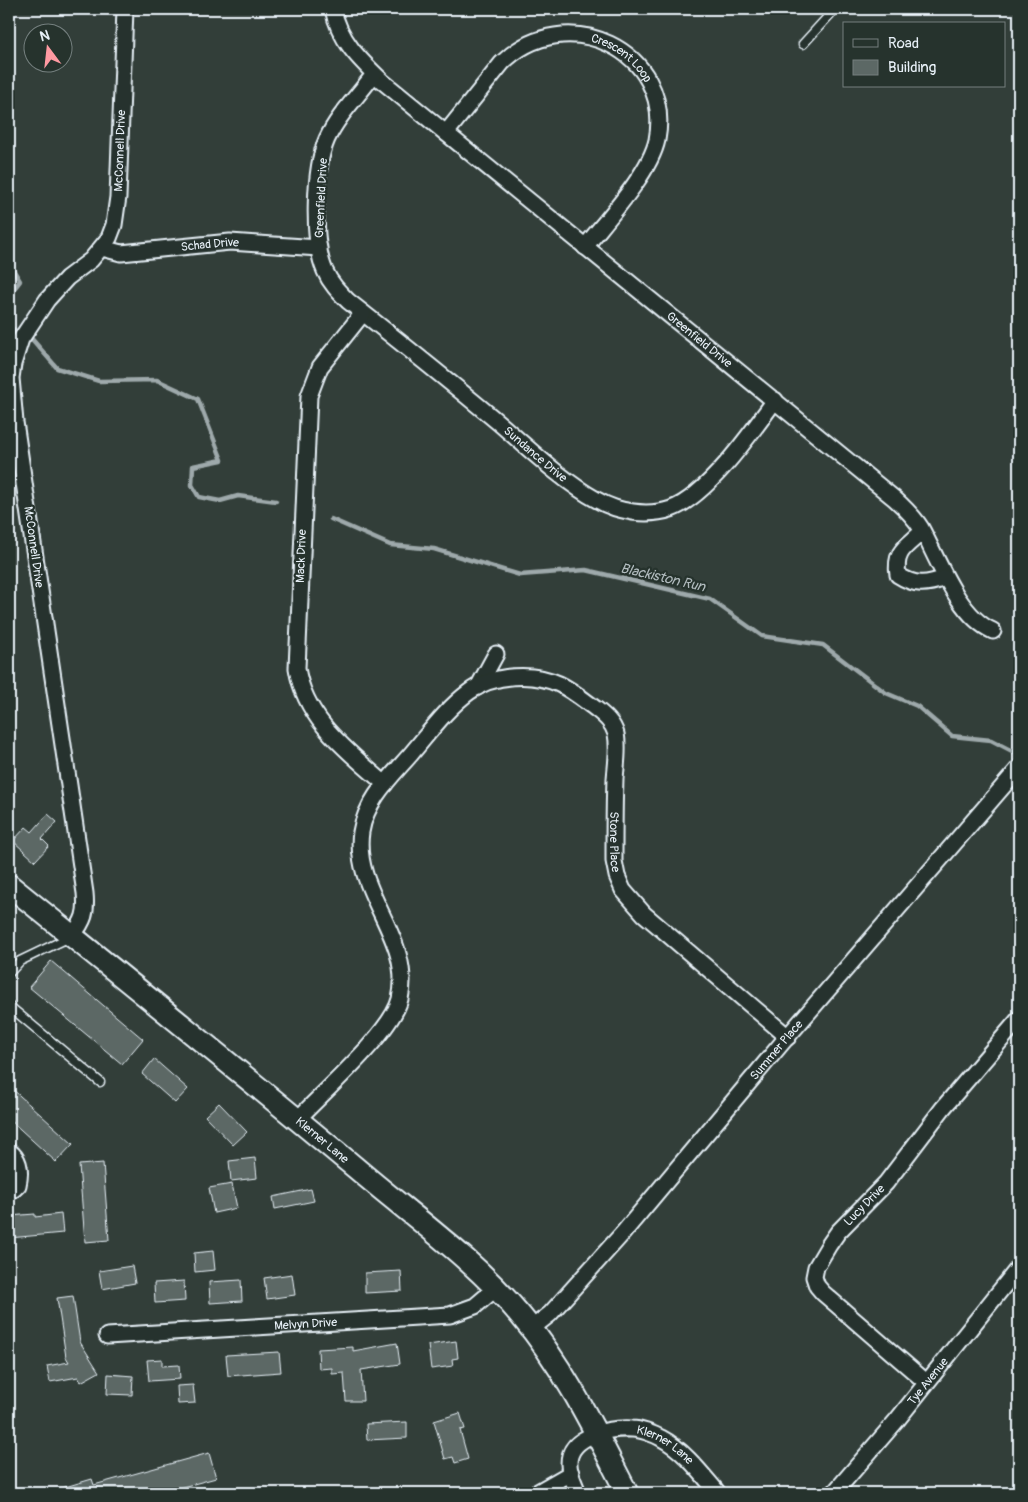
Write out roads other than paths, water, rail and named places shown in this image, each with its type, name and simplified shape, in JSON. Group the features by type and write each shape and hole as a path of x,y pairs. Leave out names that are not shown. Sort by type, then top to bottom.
{"street":[{"name":"McConnell Drive","path":"72,936 84,922 86,907 15,422 11,378 16,351 33,319 68,278 102,248 109,238 114,225 118,197 125,9"},
{"name":"Greenfield Drive","path":"333,9 339,30 348,45 374,74 895,499 909,513 922,532 945,578 969,611 993,630"},
{"name":"Crescent Loop","path":"446,134 502,63 512,54 535,40 548,36 574,34 601,40 625,53 643,73 654,98 658,111 657,140 647,166 585,247"},
{"name":"Greenfield Drive","path":"319,248 317,215 323,150 333,128 374,74"},
{"name":"Schad Drive","path":"102,248 121,253 230,242 319,248"},
{"name":"Sundance Drive","path":"319,248 325,270 331,281 339,292 363,313 573,484 597,500 624,510 654,512 682,504 705,485 775,400"},
{"name":"Mack Drive","path":"363,313 320,367 309,396 297,660 304,695 317,719 385,784"},
{"path":"922,532 898,554 898,575 910,582 927,584 945,578"},
{"name":"Stone Place","path":"478,687 496,654"},
{"name":"Stone Place","path":"298,1119 386,1028 400,1002 402,986 398,952 370,890 361,860 360,844 366,816 385,784 449,710 478,687 500,679 515,677 546,680 560,685 585,700 612,724 617,747 614,861 617,876 623,890 644,914 788,1037"},
{"name":"Summer Place","path":"531,1329 550,1314 623,1233 1019,768"},
{"name":"Klerner Lane","path":"9,885 298,1119 446,1244 495,1289 543,1344 596,1433 627,1493"},
{"name":"Lucy Drive","path":"926,1382 822,1293 814,1277 816,1267 838,1232 886,1183 943,1108 1019,1019"},
{"path":"9,1151 15,1155 20,1167 18,1185 14,1189 9,1189"},
{"name":"Tye Avenue","path":"834,1493 1019,1268"},
{"name":"Melvyn Drive","path":"107,1336 450,1315 475,1306 495,1289"},
{"name":"Klerner Lane","path":"596,1433 633,1429 660,1438 683,1454 718,1493"},
{"path":"578,1493 568,1463 572,1452 579,1443 596,1433"},
{"path":"536,1493 570,1473"}],"lane":[{"path":"803,44 835,9"},
{"path":"9,974 20,961 72,936"},
{"path":"9,1006 100,1082"}],"waterway":[{"name":"Blackiston Run","path":"9,263 20,281 9,295"},
{"name":"Blackiston Run","path":"9,326 16,331"},
{"name":"Blackiston Run","path":"31,338 57,368 99,381 157,380 198,399 222,460 193,466 192,485 199,497 220,501 238,496 276,501"},
{"name":"Blackiston Run","path":"331,519 390,545 434,549 520,575 586,570 710,599 762,636 823,645 886,693 917,706 952,736 991,740 1014,752"}]}
